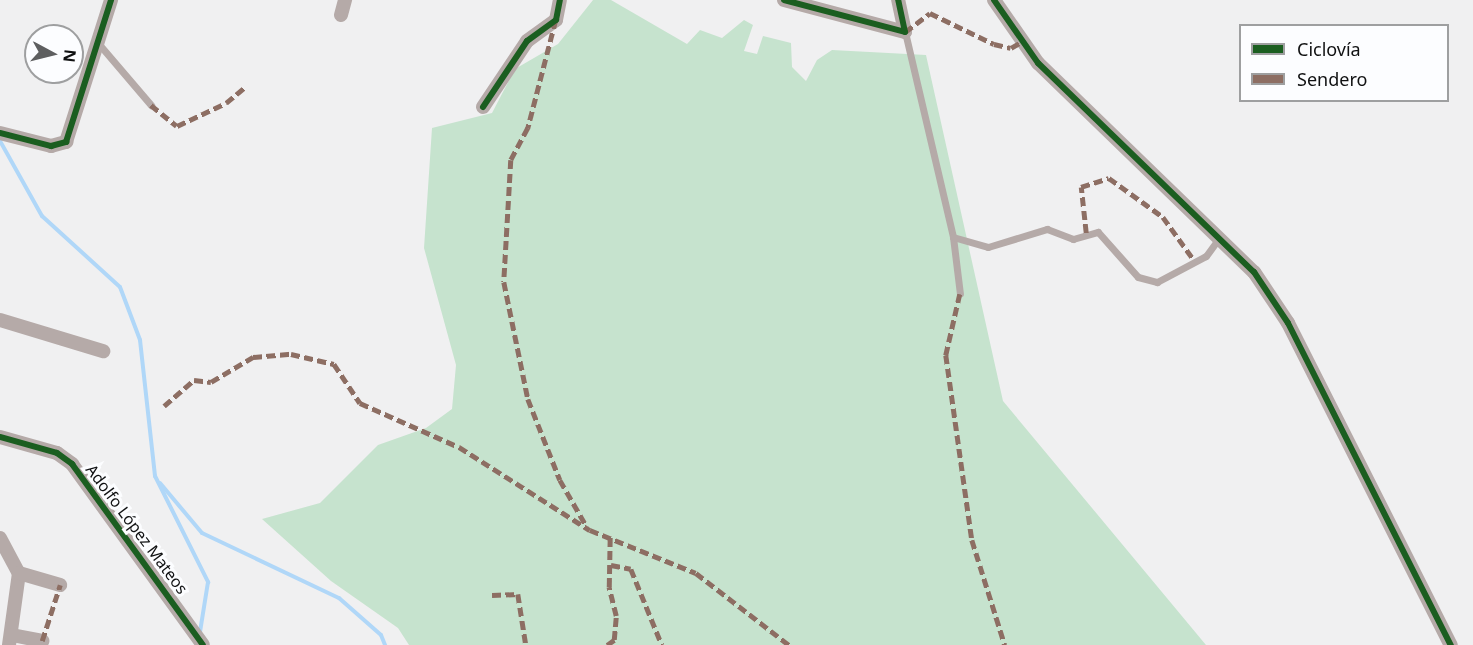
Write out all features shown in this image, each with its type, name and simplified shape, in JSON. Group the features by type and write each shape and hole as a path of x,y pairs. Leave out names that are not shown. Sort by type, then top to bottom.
{"street":[{"path":"6,133 51,146 66,142 111,0"},
{"path":"341,15 345,0"},
{"path":"483,107 527,41 556,20 560,0"},
{"path":"784,0 905,32 898,0"},
{"path":"994,0 1038,63 1221,236 1288,323 1451,645"},
{"path":"0,320 103,351"},
{"name":"Adolfo López Mateos","path":"0,437 57,453 72,464 202,645"},
{"path":"0,538 19,573 10,640 42,641"},
{"path":"19,573 60,585"}],"lane":[{"path":"905,32 953,237 960,294"},
{"path":"98,43 151,105"},
{"path":"953,237 988,247 1041,229 1073,238 1098,232 1138,277 1157,282 1206,256 1221,236"}],"green space":[{"path":"593,0 611,0 687,44 700,30 722,38 744,20 753,25 744,51 757,54 763,36 791,43 792,67 806,81 817,60 832,50 926,55 1003,401 1206,645 409,645 398,628 331,581 262,519 320,503 378,445 426,428 452,409 456,365 424,248 432,128 492,113 515,69 558,44"}],"waterway":[{"path":"0,141 42,216 120,287 140,340 155,476 208,582 200,632"},
{"path":"160,483 202,533 339,598 381,635 385,645"}],"marked path":[{"path":"905,32 930,13 994,44 1011,48 1021,42"},
{"path":"556,20 528,128 511,160 504,282 528,399 560,480 587,527"},
{"path":"151,105 177,126 226,103 245,87"},
{"path":"1086,233 1081,187 1109,178 1163,217 1194,260"},
{"path":"960,294 946,355 972,540 1005,645"},
{"path":"164,406 194,380 211,382 253,357 291,354 334,364 360,403 459,447 590,530 696,573 789,645"},
{"path":"607,645 614,640 616,616 609,587 610,535"},
{"path":"611,565 631,569 662,645"},
{"path":"42,641 60,585"},
{"path":"492,595 518,594 526,645"}],"cycle path":[{"path":"0,133 51,146 66,142 111,0"},
{"path":"483,107 527,41 556,20 560,0"},
{"path":"784,0 905,32 898,0"},
{"path":"994,0 1038,63 1254,272 1288,323 1451,645"},
{"path":"0,437 57,453 72,464 203,645"}]}
